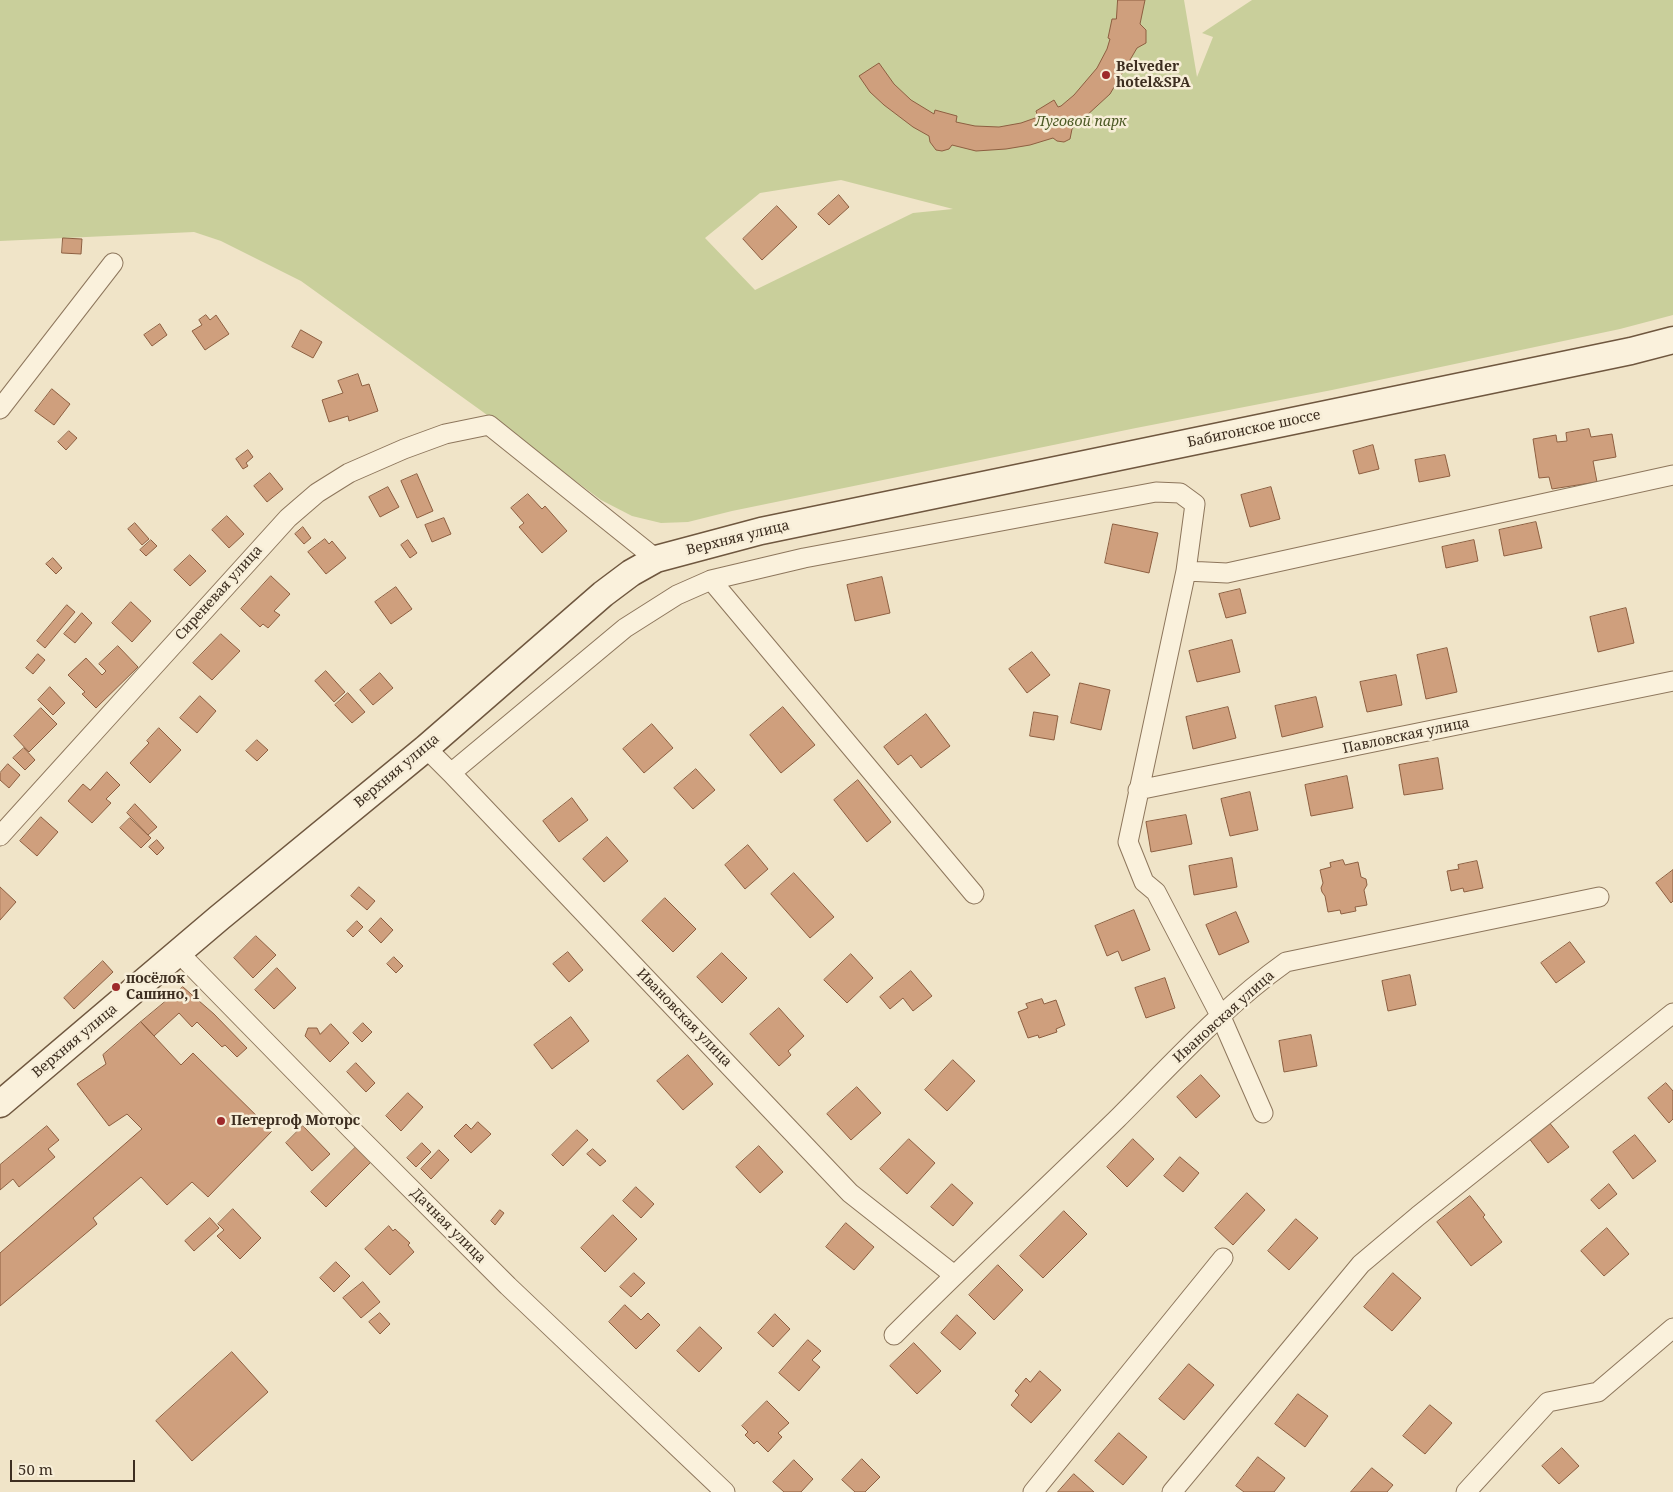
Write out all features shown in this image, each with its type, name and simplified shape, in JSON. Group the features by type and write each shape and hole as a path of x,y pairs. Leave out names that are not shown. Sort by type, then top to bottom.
{"street":[{"path":"0,409 113,263"},
{"name":"Бабигонское шоссе","path":"834,516 1631,351 1673,340"},
{"name":"Сиреневая улица","path":"0,836 288,518 309,499 349,474 404,449 445,434 489,425 656,559"},
{"path":"1186,571 1227,573 1673,475"},
{"path":"451,773 625,628 677,595 711,580 833,553 1156,492 1180,493 1195,504 1186,571 1128,842 1144,882 1156,892 1220,1017 1263,1113"},
{"name":"Верхняя улица","path":"0,1104 219,918 426,748 603,594 631,573 656,559 752,533 834,516"},
{"path":"711,580 974,894"},
{"name":"Павловская улица","path":"1138,790 1673,681"},
{"name":"Ивановская улица","path":"426,748 850,1193 954,1275"},
{"name":"Ивановская улица","path":"894,1335 1220,1017 1286,962 1599,897"},
{"name":"Дачная улица","path":"179,953 508,1286 725,1492"},
{"path":"1172,1492 1361,1264 1418,1216 1673,1013"},
{"path":"1033,1492 1223,1258"},
{"path":"1476,1488 1548,1402 1598,1392 1673,1328"}],"green space":[{"name":"Луговой парк","path":"0,0 1184,0 1197,77 1213,37 1202,33 1252,0 1673,0 1673,315 1620,329 1332,390 1136,428 732,511 688,522 661,523 632,516 601,500 483,412 301,281 221,241 194,232 0,241","holes":["841,180 953,209 913,213 755,290 705,238 760,193"]}],"building":[{"name":"Belveder hotel&SPA","path":"1118,0 1145,0 1140,24 1146,30 1146,43 1137,48 1110,94 1072,129 1070,139 1064,142 1053,138 1030,145 1006,149 976,151 952,145 949,149 936,150 930,142 929,136 913,127 884,105 870,92 859,76 879,63 894,84 911,100 934,114 935,110 957,116 956,122 975,126 999,127 1021,123 1038,117 1036,111 1054,100 1058,107 1061,106 1074,95 1097,68 1107,49 1112,19 1116,19"},
{"path":"839,195 849,207 829,225 818,214"},
{"path":"777,206 797,227 762,260 743,239"},
{"path":"63,238 82,239 81,254 62,253"},
{"path":"206,315 210,320 216,315 229,334 205,350 192,331 202,325 199,320"},
{"path":"160,324 167,335 152,346 144,335"},
{"path":"301,330 322,342 313,358 292,347"},
{"path":"358,374 362,386 369,384 378,411 349,421 348,416 329,422 322,400 343,393 338,381"},
{"path":"52,389 70,404 54,425 35,411"},
{"path":"1589,429 1591,437 1612,434 1616,457 1593,461 1597,482 1552,489 1549,477 1539,478 1533,439 1556,435 1557,442 1567,441 1566,433"},
{"path":"69,431 77,438 66,450 58,442"},
{"path":"1373,445 1379,469 1359,474 1353,451"},
{"path":"248,450 253,457 246,463 248,466 243,469 236,459"},
{"path":"1445,455 1450,476 1419,482 1415,460"},
{"path":"270,473 283,489 267,502 254,486"},
{"path":"417,474 433,511 417,518 401,481"},
{"path":"388,487 399,507 380,517 369,497"},
{"path":"1271,487 1280,519 1250,527 1241,495"},
{"path":"528,494 542,509 545,506 567,531 542,553 519,527 524,523 511,508"},
{"path":"227,516 244,534 229,548 212,530"},
{"path":"444,518 451,534 432,542 425,525"},
{"path":"1536,522 1542,548 1504,556 1499,530"},
{"path":"135,523 149,539 142,545 128,529"},
{"path":"1113,524 1158,533 1149,573 1105,563"},
{"path":"303,527 311,538 304,544 295,534"},
{"path":"325,539 329,544 332,541 346,558 326,574 308,552"},
{"path":"151,540 157,546 146,556 140,550"},
{"path":"408,540 417,553 410,558 401,545"},
{"path":"1474,540 1478,561 1446,568 1442,547"},
{"path":"190,555 206,571 190,586 174,570"},
{"path":"53,558 62,568 56,574 46,564"},
{"path":"271,576 290,594 274,611 280,615 268,628 263,624 260,627 241,609"},
{"path":"882,577 890,613 855,621 847,585"},
{"path":"396,587 412,609 391,624 375,602"},
{"path":"1240,589 1246,613 1226,618 1219,594"},
{"path":"131,602 151,621 132,642 112,623"},
{"path":"67,605 75,612 45,648 37,641"},
{"path":"1626,608 1634,643 1598,652 1590,617"},
{"path":"82,613 92,623 75,643 64,634"},
{"path":"221,634 240,651 212,680 193,663"},
{"path":"1232,640 1240,672 1197,682 1189,651"},
{"path":"118,646 138,667 96,708 82,694 85,692 68,675 86,658 102,675 106,671 99,664"},
{"path":"1447,648 1457,692 1426,699 1417,655"},
{"path":"1032,652 1050,675 1027,693 1009,669"},
{"path":"38,654 45,660 33,674 26,668"},
{"path":"326,671 345,692 334,702 315,681"},
{"path":"380,673 393,688 373,705 360,690"},
{"path":"1396,675 1402,705 1367,712 1360,682"},
{"path":"1080,683 1110,690 1101,730 1071,723"},
{"path":"50,687 65,703 53,715 38,700"},
{"path":"348,693 365,712 352,723 335,705"},
{"path":"200,696 216,711 197,733 180,718"},
{"path":"1316,697 1323,727 1282,737 1275,706"},
{"path":"783,707 815,745 781,773 750,735"},
{"path":"1228,707 1236,738 1193,749 1186,717"},
{"path":"41,708 57,724 29,752 14,736"},
{"path":"1034,712 1058,716 1054,740 1030,736"},
{"path":"926,714 950,746 921,768 911,755 898,765 884,747"},
{"path":"652,724 673,748 644,773 623,749"},
{"path":"159,728 181,750 150,783 130,763 149,743 147,741"},
{"path":"257,740 268,750 257,761 246,751"},
{"path":"24,748 35,760 25,770 13,758"},
{"path":"1438,758 1443,789 1404,795 1399,765"},
{"path":"8,764 20,775 9,788 0,780 0,773"},
{"path":"696,769 715,790 693,809 674,788"},
{"path":"107,772 120,785 106,799 111,803 92,823 68,801 83,784 90,790"},
{"path":"1347,776 1353,808 1311,816 1305,785"},
{"path":"858,780 891,822 867,842 834,800"},
{"path":"1250,792 1258,830 1230,836 1221,799"},
{"path":"572,798 588,820 559,842 543,821"},
{"path":"135,804 157,827 148,835 127,813"},
{"path":"1186,815 1192,844 1151,852 1146,822"},
{"path":"41,817 58,832 37,856 20,841"},
{"path":"130,818 151,838 141,848 120,828"},
{"path":"607,837 628,861 604,882 583,859"},
{"path":"157,840 164,848 157,855 149,847"},
{"path":"748,845 768,869 745,889 725,865"},
{"path":"1232,858 1237,887 1194,895 1189,866"},
{"path":"1343,860 1345,865 1358,862 1361,877 1366,879 1367,885 1364,890 1367,905 1355,907 1356,911 1341,914 1340,910 1328,912 1325,896 1321,888 1323,883 1320,870 1331,867 1330,863"},
{"path":"1477,861 1483,888 1464,892 1463,888 1451,891 1447,871 1459,869 1458,865"},
{"path":"1673,870 1673,901 1671,903 1656,883"},
{"path":"794,873 834,917 810,938 771,894"},
{"path":"0,887 16,902 0,920"},
{"path":"359,887 375,901 367,910 351,896"},
{"path":"665,898 696,929 673,952 642,921"},
{"path":"1134,910 1150,950 1122,961 1118,951 1107,956 1095,926"},
{"path":"1236,912 1249,942 1219,955 1206,925"},
{"path":"381,918 393,930 381,943 369,931"},
{"path":"357,921 363,927 353,937 347,931"},
{"path":"256,936 276,955 253,978 234,958"},
{"path":"1570,942 1585,962 1556,983 1541,963"},
{"path":"568,952 583,970 569,982 553,964"},
{"path":"722,953 747,978 722,1003 697,977"},
{"path":"851,954 873,978 847,1003 824,980"},
{"path":"394,957 403,966 396,973 387,964"},
{"path":"103,961 113,972 74,1009 64,998"},
{"path":"277,968 296,988 274,1009 255,990"},
{"path":"911,971 932,996 913,1011 903,998 890,1009 880,997"},
{"path":"1410,975 1416,1005 1388,1011 1382,981"},
{"path":"1165,978 1175,1008 1146,1018 1135,988"},
{"path":"183,987 214,1014 247,1048 237,1057 225,1045 222,1047 197,1022 192,1027 179,1013 154,1036 141,1022"},
{"path":"1042,999 1044,1004 1056,1000 1065,1025 1056,1029 1057,1032 1039,1038 1038,1035 1028,1038 1018,1012 1028,1008 1026,1004"},
{"path":"779,1008 804,1036 788,1051 791,1055 779,1066 750,1034"},
{"path":"571,1017 589,1041 552,1069 534,1045"},
{"path":"141,1022 181,1065 193,1053 272,1131 208,1197 192,1182 167,1205 141,1177 93,1218 97,1224 0,1306 0,1253 142,1129 127,1114 109,1126 77,1084 106,1064 103,1055"},
{"path":"363,1023 372,1032 362,1042 353,1033"},
{"path":"331,1024 349,1043 330,1062 305,1036 308,1028 317,1028 320,1034"},
{"path":"1311,1035 1317,1066 1284,1072 1279,1041"},
{"path":"688,1055 713,1084 683,1110 657,1081"},
{"path":"953,1060 975,1081 947,1111 925,1090"},
{"path":"356,1063 375,1083 366,1092 347,1072"},
{"path":"1201,1075 1220,1096 1196,1118 1177,1097"},
{"path":"1666,1083 1673,1091 1673,1119 1669,1123 1648,1098"},
{"path":"857,1087 881,1113 851,1140 827,1114"},
{"path":"408,1093 423,1107 401,1131 386,1116"},
{"path":"1548,1121 1569,1147 1548,1163 1528,1137"},
{"path":"478,1122 491,1134 471,1153 454,1136 466,1124 471,1129"},
{"path":"47,1126 59,1140 48,1149 55,1157 19,1187 13,1179 0,1190 0,1165"},
{"path":"303,1126 330,1154 312,1171 286,1143"},
{"path":"577,1130 588,1140 563,1166 552,1155"},
{"path":"1635,1135 1656,1161 1633,1179 1613,1152"},
{"path":"909,1139 935,1163 907,1194 880,1169"},
{"path":"1133,1139 1154,1159 1127,1187 1107,1167"},
{"path":"422,1143 431,1152 416,1167 407,1158"},
{"path":"759,1146 783,1172 760,1193 736,1167"},
{"path":"356,1147 371,1162 326,1207 311,1192"},
{"path":"593,1149 606,1161 600,1166 587,1154"},
{"path":"439,1150 449,1160 431,1179 421,1169"},
{"path":"1180,1157 1199,1173 1183,1192 1164,1176"},
{"path":"952,1184 973,1203 953,1226 931,1207"},
{"path":"1609,1184 1617,1194 1599,1209 1591,1200"},
{"path":"636,1187 654,1204 641,1218 623,1201"},
{"path":"1247,1193 1265,1210 1233,1245 1215,1228"},
{"path":"1470,1196 1502,1242 1471,1266 1437,1222"},
{"path":"233,1209 261,1238 240,1259 217,1236 224,1230 218,1224"},
{"path":"500,1210 504,1213 495,1225 491,1221"},
{"path":"1064,1211 1087,1234 1043,1278 1020,1256"},
{"path":"613,1215 637,1239 605,1272 581,1248"},
{"path":"210,1218 219,1228 194,1251 185,1241"},
{"path":"1296,1219 1318,1238 1289,1270 1268,1251"},
{"path":"846,1223 874,1247 854,1270 826,1247"},
{"path":"389,1226 410,1243 408,1245 414,1252 390,1275 365,1249"},
{"path":"1607,1228 1629,1254 1604,1276 1581,1251"},
{"path":"336,1262 350,1276 334,1292 320,1278"},
{"path":"998,1265 1023,1290 994,1320 969,1295"},
{"path":"634,1273 645,1283 631,1297 620,1287"},
{"path":"1393,1273 1421,1298 1392,1331 1364,1307"},
{"path":"363,1282 380,1302 361,1318 343,1298"},
{"path":"625,1305 641,1320 648,1313 660,1325 636,1349 609,1322"},
{"path":"380,1313 390,1324 380,1334 369,1322"},
{"path":"775,1314 790,1329 773,1347 758,1333"},
{"path":"957,1315 976,1333 960,1350 941,1333"},
{"path":"700,1327 722,1348 699,1372 677,1351"},
{"path":"808,1340 821,1351 812,1360 820,1367 799,1391 779,1373"},
{"path":"914,1343 941,1371 917,1394 890,1366"},
{"path":"232,1352 268,1392 192,1461 156,1421"},
{"path":"1189,1364 1214,1385 1184,1420 1159,1399"},
{"path":"1040,1371 1061,1390 1031,1423 1011,1405 1019,1395 1015,1391 1026,1378 1030,1382"},
{"path":"1298,1394 1328,1416 1305,1447 1275,1424"},
{"path":"767,1401 789,1423 778,1433 782,1437 768,1452 757,1441 754,1444 745,1435 748,1432 742,1426"},
{"path":"1430,1405 1452,1423 1425,1454 1403,1436"},
{"path":"1119,1433 1147,1457 1123,1485 1095,1461"},
{"path":"1562,1448 1579,1466 1559,1484 1542,1466"},
{"path":"1258,1457 1285,1478 1274,1492 1244,1492 1236,1486"},
{"path":"862,1459 880,1477 865,1492 855,1492 842,1480"},
{"path":"794,1460 813,1479 801,1492 784,1492 773,1482"},
{"path":"1372,1468 1393,1485 1387,1492 1351,1492"},
{"path":"1074,1474 1094,1492 1058,1492"}],"place":[{"name":"Belveder hotel&SPA","path":"1106,75"},
{"name":"посёлок Сашино, 1","path":"116,987"},
{"name":"Петергоф Моторс","path":"221,1121"}]}
